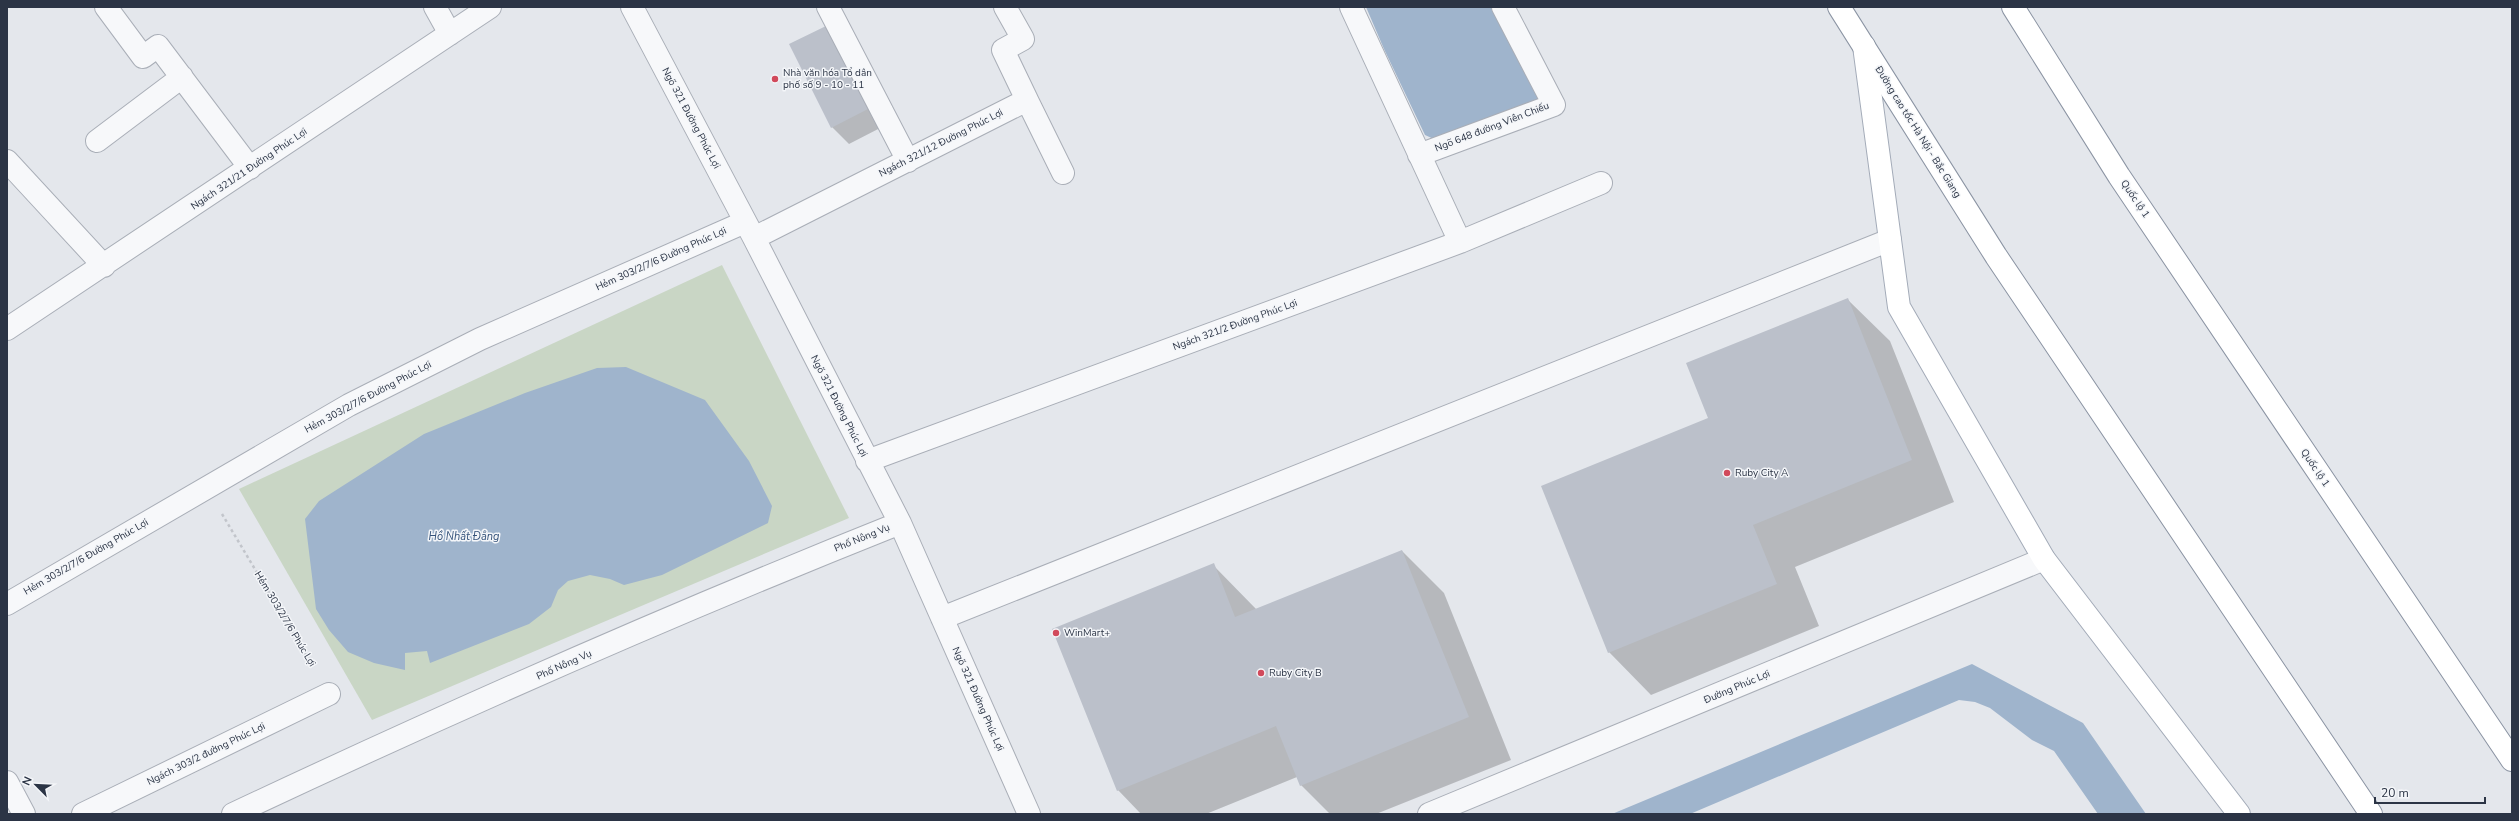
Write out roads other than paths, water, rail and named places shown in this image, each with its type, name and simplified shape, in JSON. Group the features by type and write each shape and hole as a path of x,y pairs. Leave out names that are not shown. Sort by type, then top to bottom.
{"main road":[{"name":"Đường cao tốc Hà Nội - Bắc Giang","path":"1839,7 1996,256 2371,814"},
{"name":"Quốc lộ 1","path":"2013,7 2119,176 2512,760"},
{"path":"1864,46 1899,307 2044,560 2239,814"}],"street":[{"path":"106,7 143,57 158,46 250,168"},
{"path":"435,7 450,34"},
{"name":"Ngách 321/21 Đường Phúc Lợi","path":"7,329 104,266 490,7"},
{"name":"Ngõ 321 Đường Phúc Lợi","path":"632,7 900,523 1029,814"},
{"path":"828,7 908,161"},
{"path":"1005,7 1023,39 1003,50 1063,173"},
{"path":"1351,7 1460,242"},
{"name":"Ngõ 648 đường Viên Chiếu","path":"1419,155 1554,105 1503,7"},
{"path":"97,141 182,77"},
{"name":"Ngách 321/12 Đường Phúc Lợi","path":"749,230 908,161 1027,100"},
{"path":"7,161 104,266"},
{"name":"Ngách 321/2 Đường Phúc Lợi","path":"868,461 1460,242 1601,182"},
{"name":"Hẻm 303/2/7/6 Đường Phúc Lợi","path":"7,604 206,486 349,406 480,340 749,230"},
{"path":"942,618 1890,240"},
{"name":"Phố Nông Vụ","path":"233,814 363,753 776,573 900,523"},
{"name":"Đường Phúc Lợi","path":"1430,814 2044,560"},
{"name":"Ngách 303/2 đường Phúc Lợi","path":"83,814 329,694"},
{"path":"7,782 24,814"}],"water":[{"path":"1366,7 1493,7 1540,94 1537,103 1436,140 1425,135 1384,49"},
{"name":"Hồ Nhất Đẳng","path":"626,367 705,400 749,461 772,506 768,523 662,575 624,585 610,579 590,575 568,581 558,590 551,607 529,624 430,663 427,651 405,653 405,670 374,663 348,652 329,630 316,609 305,519 319,501 424,434 525,393 597,368"},
{"path":"1972,664 2083,723 2146,814 2098,814 2054,751 2032,740 1990,708 1975,702 1959,700 1690,814 1612,814"}],"place":[{"name":"Nhà văn hóa Tổ dân phố số 9 - 10 - 11","path":"775,79"},
{"name":"Ruby City A","path":"1727,473"},
{"name":"WinMart+","path":"1056,633"},
{"name":"Ruby City B","path":"1261,673"}]}
